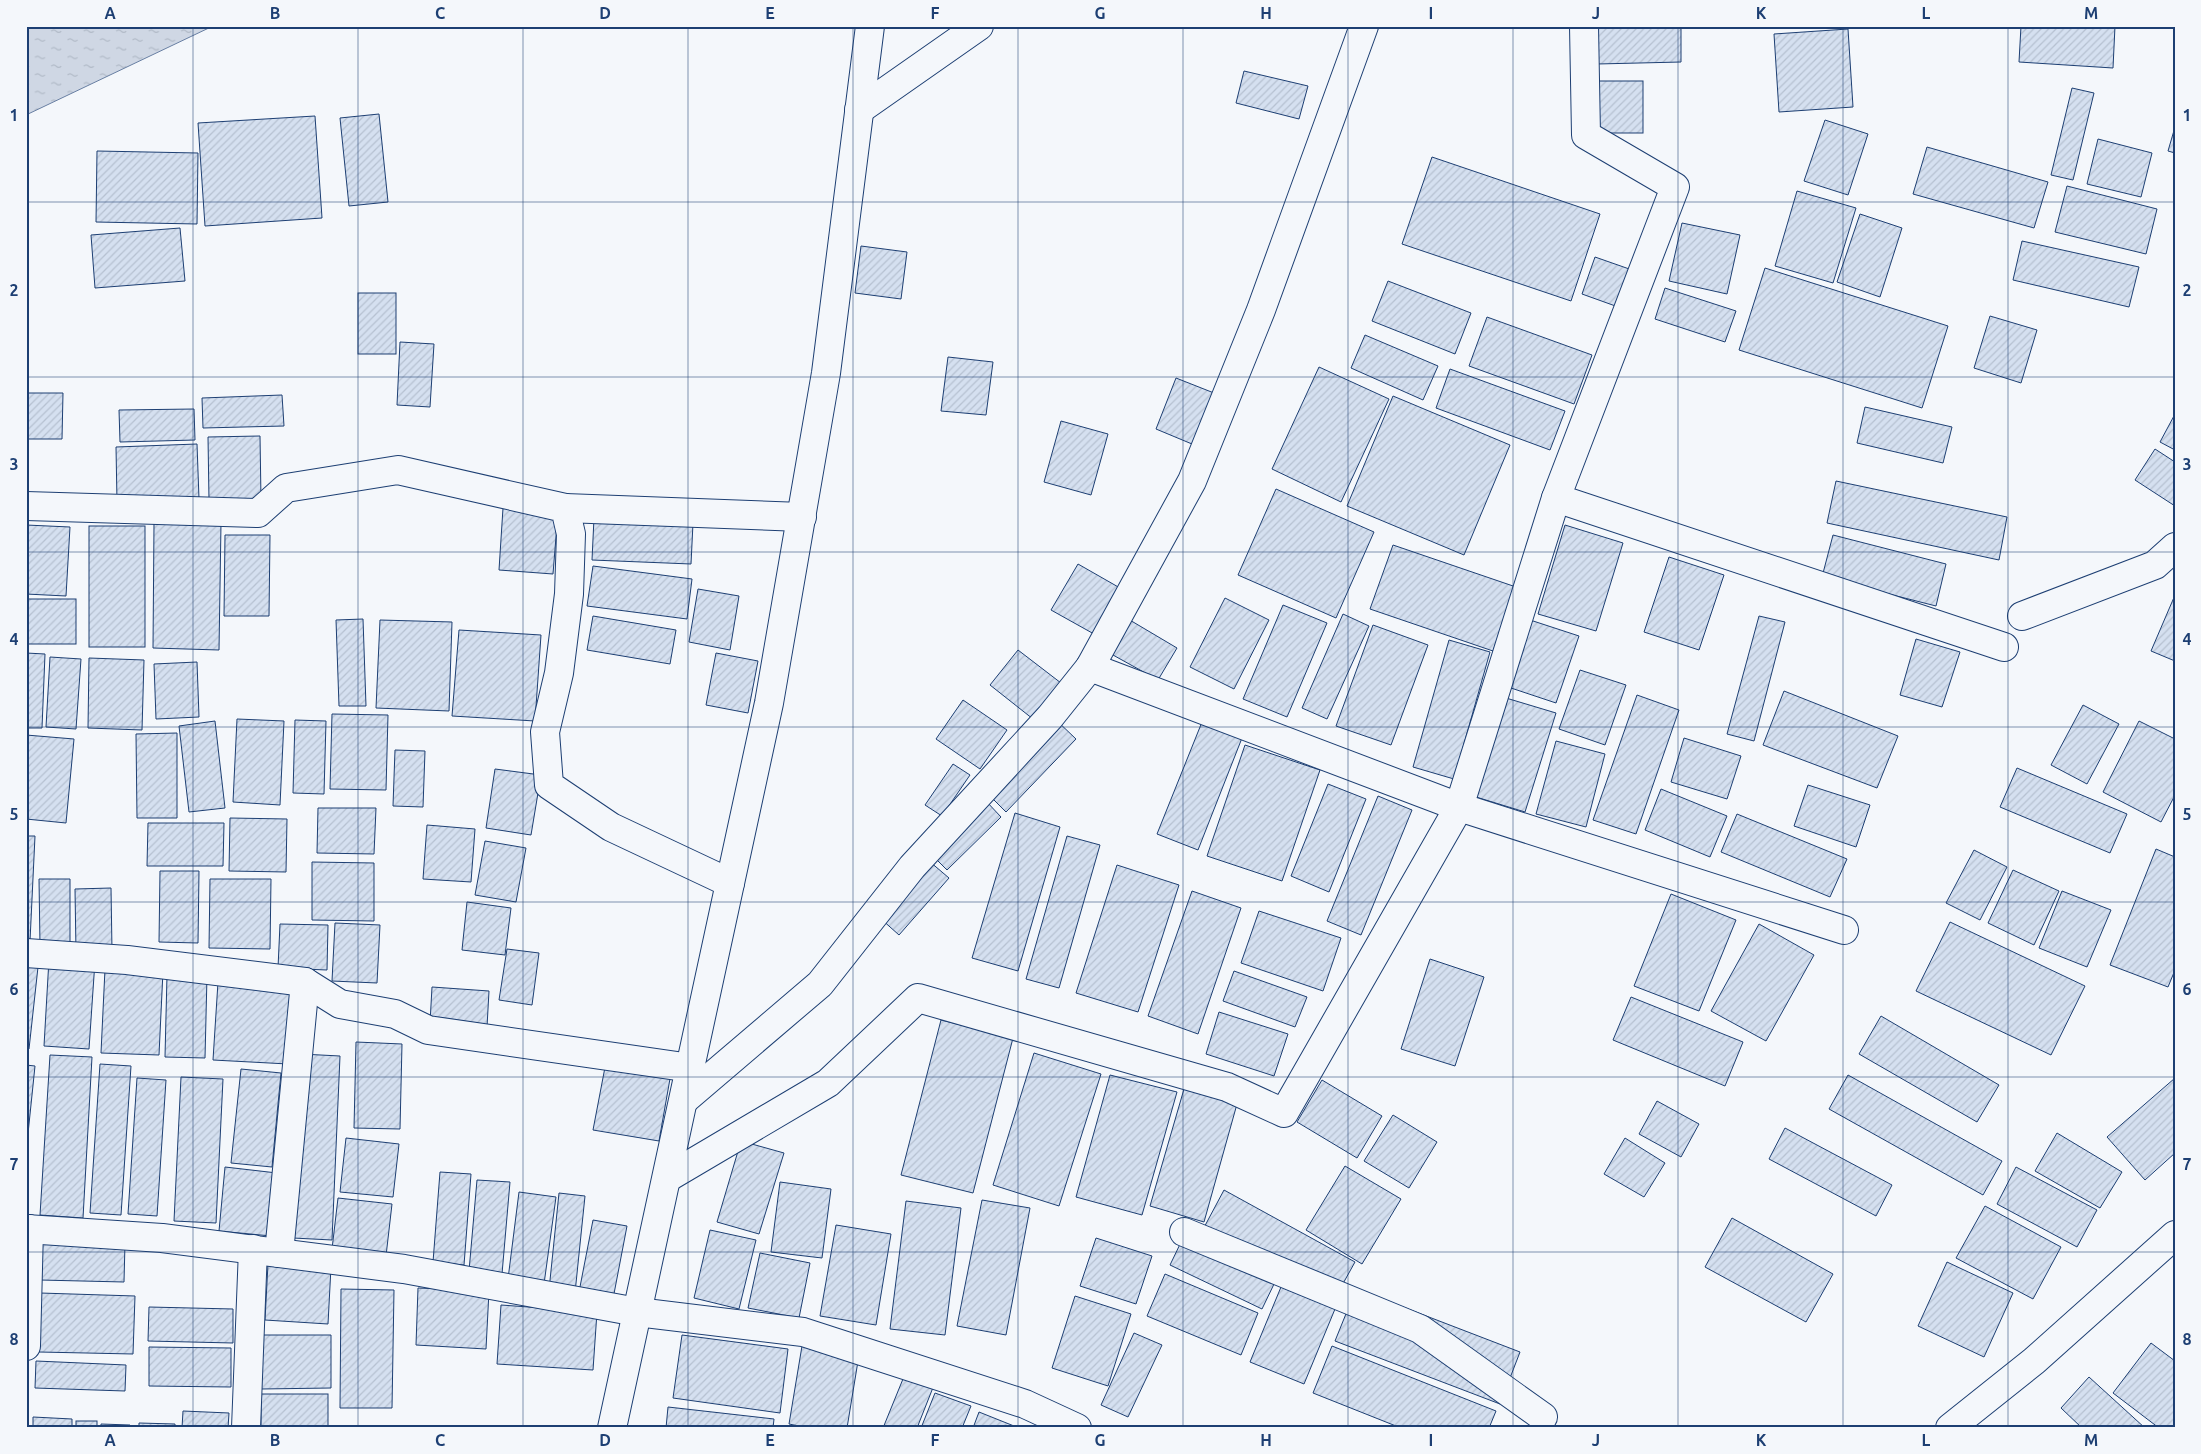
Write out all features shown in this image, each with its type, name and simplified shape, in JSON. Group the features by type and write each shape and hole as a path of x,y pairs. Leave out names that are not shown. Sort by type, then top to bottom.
{"street":[{"path":"612,1428 769,703 826,373 870,26"},
{"path":"860,110 979,26"},
{"path":"684,1100 820,984 912,867 1050,717 1090,667 1192,481 1261,310 1364,26"},
{"path":"667,1178 828,1083 918,998 1227,1087 1284,1113 1459,807 1556,498 1675,187 1586,136 1584,26"},
{"path":"26,506 258,513 286,488 398,470 565,508 802,517"},
{"path":"1556,498 2004,647"},
{"path":"565,508 571,534 569,594 559,673 545,732 549,785 611,827 730,883"},
{"path":"2022,616 2155,565 2175,547"},
{"path":"1090,667 1459,807 1844,930"},
{"path":"26,953 127,960 305,982 340,1004 395,1014 428,1030 691,1068"},
{"path":"279,1253 305,982"},
{"path":"26,1346 28,1229 162,1238 404,1269 637,1312 803,1332 1025,1404 1077,1428"},
{"path":"1184,1232 1420,1329 1543,1417"},
{"path":"1950,1428 2034,1361 2175,1235"},
{"path":"246,1428 252,1249"}],"water":[{"path":"26,26 213,26 26,115"}],"building":[{"path":"1597,26 1681,26 1681,62 1597,64"},
{"path":"2021,26 2115,26 2113,68 2019,62"},
{"path":"1848,29 1853,107 1779,112 1774,34"},
{"path":"1244,71 1308,86 1299,119 1236,103"},
{"path":"1593,81 1643,81 1643,133 1593,133"},
{"path":"2072,88 2094,93 2073,180 2051,175"},
{"path":"379,114 388,202 349,206 340,118"},
{"path":"315,116 322,218 205,226 198,123"},
{"path":"1825,120 1868,134 1848,195 1804,181"},
{"path":"2175,127 2175,153 2168,151"},
{"path":"2098,139 2152,153 2141,197 2087,184"},
{"path":"1927,147 2048,182 2034,228 1913,194"},
{"path":"97,151 198,153 197,224 96,222"},
{"path":"1432,157 1600,214 1571,301 1402,244"},
{"path":"2067,186 2157,209 2146,254 2055,232"},
{"path":"1797,191 1856,208 1833,283 1775,266"},
{"path":"1860,214 1902,228 1880,297 1837,282"},
{"path":"1682,223 1740,235 1727,294 1669,281"},
{"path":"180,228 185,281 95,288 91,235"},
{"path":"2022,241 2139,267 2129,307 2013,280"},
{"path":"861,246 907,252 901,299 855,293"},
{"path":"1595,257 1635,271 1621,308 1582,294"},
{"path":"1765,268 1948,326 1922,408 1739,350"},
{"path":"1388,281 1471,313 1455,354 1372,321"},
{"path":"1665,288 1736,311 1725,342 1655,319"},
{"path":"358,293 396,293 396,354 358,354"},
{"path":"1990,316 2037,330 2021,383 1974,368"},
{"path":"1487,317 1592,355 1574,404 1469,366"},
{"path":"1365,335 1438,366 1423,400 1351,368"},
{"path":"400,342 434,344 430,407 397,405"},
{"path":"948,357 993,362 986,415 941,411"},
{"path":"1319,367 1389,399 1341,502 1272,469"},
{"path":"1450,369 1565,411 1550,450 1436,408"},
{"path":"1176,378 1214,393 1192,444 1156,429"},
{"path":"26,393 63,393 62,439 26,439"},
{"path":"282,395 284,426 203,428 202,398"},
{"path":"1393,396 1510,445 1464,555 1347,506"},
{"path":"1865,407 1952,427 1943,463 1857,443"},
{"path":"194,409 195,440 120,442 119,410"},
{"path":"2175,414 2175,450 2160,442"},
{"path":"1061,421 1108,434 1091,495 1044,482"},
{"path":"260,436 261,500 209,501 208,437"},
{"path":"197,444 199,499 117,502 116,447"},
{"path":"2155,449 2175,462 2175,506 2135,480"},
{"path":"1836,481 2007,517 1999,560 1827,523"},
{"path":"1276,489 1374,532 1336,618 1238,575"},
{"path":"503,508 558,512 553,574 499,570"},
{"path":"594,518 693,523 691,564 592,560"},
{"path":"154,523 221,523 219,650 153,648"},
{"path":"26,525 70,527 66,596 26,594"},
{"path":"1565,525 1623,543 1596,631 1538,614"},
{"path":"89,526 145,526 145,647 89,647"},
{"path":"225,535 270,535 269,616 224,616"},
{"path":"1833,535 1946,564 1936,606 1822,577"},
{"path":"1393,545 1516,587 1493,651 1370,609"},
{"path":"1669,557 1724,575 1699,650 1644,632"},
{"path":"1078,564 1120,588 1094,634 1051,610"},
{"path":"593,566 692,579 687,619 587,606"},
{"path":"698,589 739,596 730,650 689,642"},
{"path":"2175,595 2175,661 2151,651"},
{"path":"1225,598 1269,620 1234,689 1190,667"},
{"path":"26,599 76,599 76,644 26,644"},
{"path":"1283,605 1327,623 1287,717 1243,699"},
{"path":"1343,614 1369,626 1327,719 1302,708"},
{"path":"593,616 676,630 670,664 587,650"},
{"path":"1123,616 1177,648 1158,680 1104,650"},
{"path":"1759,616 1785,622 1754,741 1727,734"},
{"path":"1524,618 1579,636 1556,703 1502,685"},
{"path":"363,619 366,706 339,706 336,620"},
{"path":"380,620 452,622 449,711 376,708"},
{"path":"1373,625 1428,645 1391,745 1336,726"},
{"path":"459,630 541,635 535,721 452,716"},
{"path":"1916,639 1960,652 1942,707 1900,695"},
{"path":"1449,640 1490,652 1454,779 1413,767"},
{"path":"1018,650 1061,683 1033,719 990,685"},
{"path":"26,653 45,654 42,728 26,728"},
{"path":"716,653 758,661 748,713 706,705"},
{"path":"50,657 81,659 76,729 46,727"},
{"path":"89,658 144,660 142,730 88,728"},
{"path":"197,662 199,717 156,719 154,664"},
{"path":"1580,670 1626,685 1605,745 1559,729"},
{"path":"1784,691 1898,736 1877,788 1763,745"},
{"path":"1637,695 1679,710 1636,834 1593,820"},
{"path":"1506,698 1556,713 1525,812 1476,797"},
{"path":"963,700 1007,730 980,769 936,739"},
{"path":"2083,705 2119,724 2087,784 2051,765"},
{"path":"332,714 388,715 386,790 330,789"},
{"path":"1054,718 1076,739 1006,812 985,791"},
{"path":"237,719 284,721 280,805 233,802"},
{"path":"295,720 326,721 324,794 293,793"},
{"path":"215,721 225,808 189,812 179,726"},
{"path":"2139,721 2175,739 2175,795 2161,822 2103,792"},
{"path":"1202,722 1242,738 1198,850 1157,834"},
{"path":"177,733 177,818 137,818 136,734"},
{"path":"26,735 74,739 66,823 26,819"},
{"path":"1684,738 1741,756 1727,799 1671,782"},
{"path":"1556,741 1605,754 1586,827 1536,814"},
{"path":"1245,745 1320,770 1282,881 1207,856"},
{"path":"395,750 425,751 423,807 393,806"},
{"path":"953,764 970,775 942,816 925,805"},
{"path":"2017,768 2127,814 2110,853 2000,807"},
{"path":"495,769 541,775 531,835 486,828"},
{"path":"1328,784 1366,799 1329,892 1291,876"},
{"path":"1808,785 1870,805 1856,847 1794,826"},
{"path":"1661,789 1727,816 1710,857 1645,830"},
{"path":"1378,796 1412,810 1361,935 1327,921"},
{"path":"986,801 1001,817 947,870 932,855"},
{"path":"318,808 376,808 374,854 317,853"},
{"path":"1015,813 1060,827 1018,971 972,958"},
{"path":"1737,814 1847,859 1830,897 1721,852"},
{"path":"230,818 287,819 286,872 229,871"},
{"path":"148,823 224,823 223,866 147,866"},
{"path":"427,825 475,829 471,882 423,879"},
{"path":"26,836 35,836 30,941 26,941"},
{"path":"1067,836 1100,845 1059,988 1026,979"},
{"path":"485,841 526,848 516,902 475,895"},
{"path":"2156,849 2175,857 2175,970 2168,987 2110,965"},
{"path":"1974,850 2007,867 1980,920 1946,903"},
{"path":"929,861 949,878 899,935 880,918"},
{"path":"312,862 374,863 374,921 312,920"},
{"path":"1117,865 1179,885 1138,1012 1076,993"},
{"path":"2013,870 2059,891 2034,945 1988,923"},
{"path":"160,871 199,871 198,943 159,942"},
{"path":"39,879 70,879 70,946 40,946"},
{"path":"210,879 271,879 270,949 209,948"},
{"path":"111,888 112,951 76,952 75,889"},
{"path":"1192,891 1241,908 1198,1034 1148,1016"},
{"path":"2062,891 2111,910 2087,967 2039,948"},
{"path":"1671,894 1736,920 1699,1011 1634,986"},
{"path":"467,902 511,908 505,955 462,950"},
{"path":"1259,911 1341,938 1323,991 1241,963"},
{"path":"1950,922 2085,986 2051,1055 1916,991"},
{"path":"335,923 380,925 377,983 332,981"},
{"path":"280,924 328,925 327,970 278,968"},
{"path":"1759,924 1814,955 1766,1041 1711,1011"},
{"path":"507,949 539,953 532,1005 499,1000"},
{"path":"26,957 39,958 29,1049 26,1048"},
{"path":"49,959 95,961 89,1049 44,1046"},
{"path":"1430,959 1484,977 1455,1066 1401,1049"},
{"path":"105,969 163,971 159,1055 101,1053"},
{"path":"1234,971 1307,997 1295,1027 1223,1001"},
{"path":"167,975 207,976 205,1058 165,1057"},
{"path":"218,982 292,986 288,1064 213,1060"},
{"path":"432,987 489,991 487,1027 430,1023"},
{"path":"1631,997 1743,1042 1725,1086 1613,1040"},
{"path":"1219,1012 1288,1034 1274,1076 1206,1054"},
{"path":"1881,1016 1999,1085 1977,1122 1859,1054"},
{"path":"941,1020 1013,1038 973,1193 901,1175"},
{"path":"356,1042 402,1044 400,1129 354,1128"},
{"path":"1034,1053 1101,1074 1059,1206 993,1185"},
{"path":"301,1054 340,1056 332,1240 293,1238"},
{"path":"50,1055 92,1057 83,1218 40,1215"},
{"path":"606,1062 671,1073 659,1141 593,1130"},
{"path":"100,1064 131,1066 121,1215 90,1213"},
{"path":"26,1065 35,1066 26,1153"},
{"path":"241,1069 281,1073 272,1167 231,1163"},
{"path":"1110,1075 1177,1092 1142,1215 1076,1197"},
{"path":"1848,1075 2002,1161 1983,1195 1829,1109"},
{"path":"181,1077 223,1079 216,1223 174,1221"},
{"path":"137,1078 166,1080 157,1216 128,1214"},
{"path":"2175,1078 2175,1153 2145,1180 2107,1137"},
{"path":"1322,1080 1382,1116 1357,1158 1297,1122"},
{"path":"1184,1089 1237,1104 1204,1222 1150,1206"},
{"path":"1657,1101 1699,1124 1681,1157 1639,1134"},
{"path":"1393,1115 1437,1142 1409,1188 1364,1161"},
{"path":"1785,1128 1892,1185 1876,1216 1769,1159"},
{"path":"2057,1133 2122,1172 2100,1208 2035,1171"},
{"path":"346,1138 399,1144 393,1197 340,1192"},
{"path":"1625,1138 1665,1163 1644,1197 1604,1174"},
{"path":"741,1141 784,1153 759,1234 717,1222"},
{"path":"1345,1166 1401,1199 1362,1264 1306,1230"},
{"path":"225,1167 277,1173 271,1236 219,1231"},
{"path":"2016,1167 2097,1210 2077,1247 1997,1204"},
{"path":"440,1172 471,1174 464,1265 433,1262"},
{"path":"477,1180 510,1182 502,1274 469,1271"},
{"path":"780,1182 831,1189 822,1258 771,1252"},
{"path":"1224,1190 1355,1262 1330,1307 1200,1235"},
{"path":"519,1192 556,1197 544,1284 508,1279"},
{"path":"559,1193 585,1196 575,1293 549,1290"},
{"path":"338,1198 392,1204 386,1256 332,1249"},
{"path":"982,1200 1030,1208 1006,1335 957,1326"},
{"path":"906,1201 961,1208 945,1335 890,1329"},
{"path":"1985,1206 2061,1247 2033,1299 1956,1258"},
{"path":"1732,1218 1833,1274 1806,1322 1705,1267"},
{"path":"593,1220 627,1226 613,1299 579,1292"},
{"path":"836,1225 891,1234 876,1325 820,1316"},
{"path":"710,1230 756,1240 739,1309 694,1298"},
{"path":"1096,1238 1152,1256 1136,1304 1080,1286"},
{"path":"1183,1238 1275,1282 1262,1309 1170,1265"},
{"path":"40,1240 125,1243 124,1282 40,1280"},
{"path":"760,1253 810,1263 799,1318 748,1308"},
{"path":"1947,1262 2013,1293 1984,1357 1918,1326"},
{"path":"268,1264 331,1267 328,1324 265,1320"},
{"path":"1165,1274 1258,1313 1241,1355 1147,1316"},
{"path":"1281,1287 1335,1309 1304,1384 1250,1362"},
{"path":"418,1288 489,1291 486,1349 416,1345"},
{"path":"341,1289 394,1290 392,1408 340,1408"},
{"path":"1356,1289 1520,1352 1500,1404 1335,1341"},
{"path":"40,1293 135,1296 133,1354 39,1352"},
{"path":"1075,1296 1131,1314 1108,1386 1052,1368"},
{"path":"501,1305 597,1312 593,1370 497,1364"},
{"path":"149,1307 233,1309 233,1343 148,1341"},
{"path":"1134,1333 1162,1345 1128,1417 1101,1405"},
{"path":"260,1335 331,1335 331,1388 261,1389"},
{"path":"682,1335 788,1349 780,1413 673,1398"},
{"path":"2151,1343 2175,1361 2175,1428 2159,1428 2113,1393"},
{"path":"802,1346 859,1355 847,1428 809,1428 789,1424"},
{"path":"1332,1346 1496,1411 1489,1428 1401,1428 1313,1393"},
{"path":"149,1347 231,1348 231,1387 149,1386"},
{"path":"36,1361 126,1365 125,1391 35,1388"},
{"path":"905,1374 934,1385 917,1428 883,1428"},
{"path":"2089,1377 2145,1428 2082,1428 2061,1408"},
{"path":"935,1393 971,1406 962,1428 921,1428"},
{"path":"261,1394 328,1394 328,1428 261,1428"},
{"path":"668,1407 774,1419 773,1428 666,1428"},
{"path":"183,1411 229,1413 228,1428 182,1428"},
{"path":"979,1412 1019,1428 973,1428"},
{"path":"33,1417 72,1419 72,1428 33,1428"},
{"path":"76,1421 97,1421 97,1428 76,1428"},
{"path":"139,1423 175,1424 175,1428 139,1428"},
{"path":"101,1424 130,1425 130,1428 101,1428"}]}
